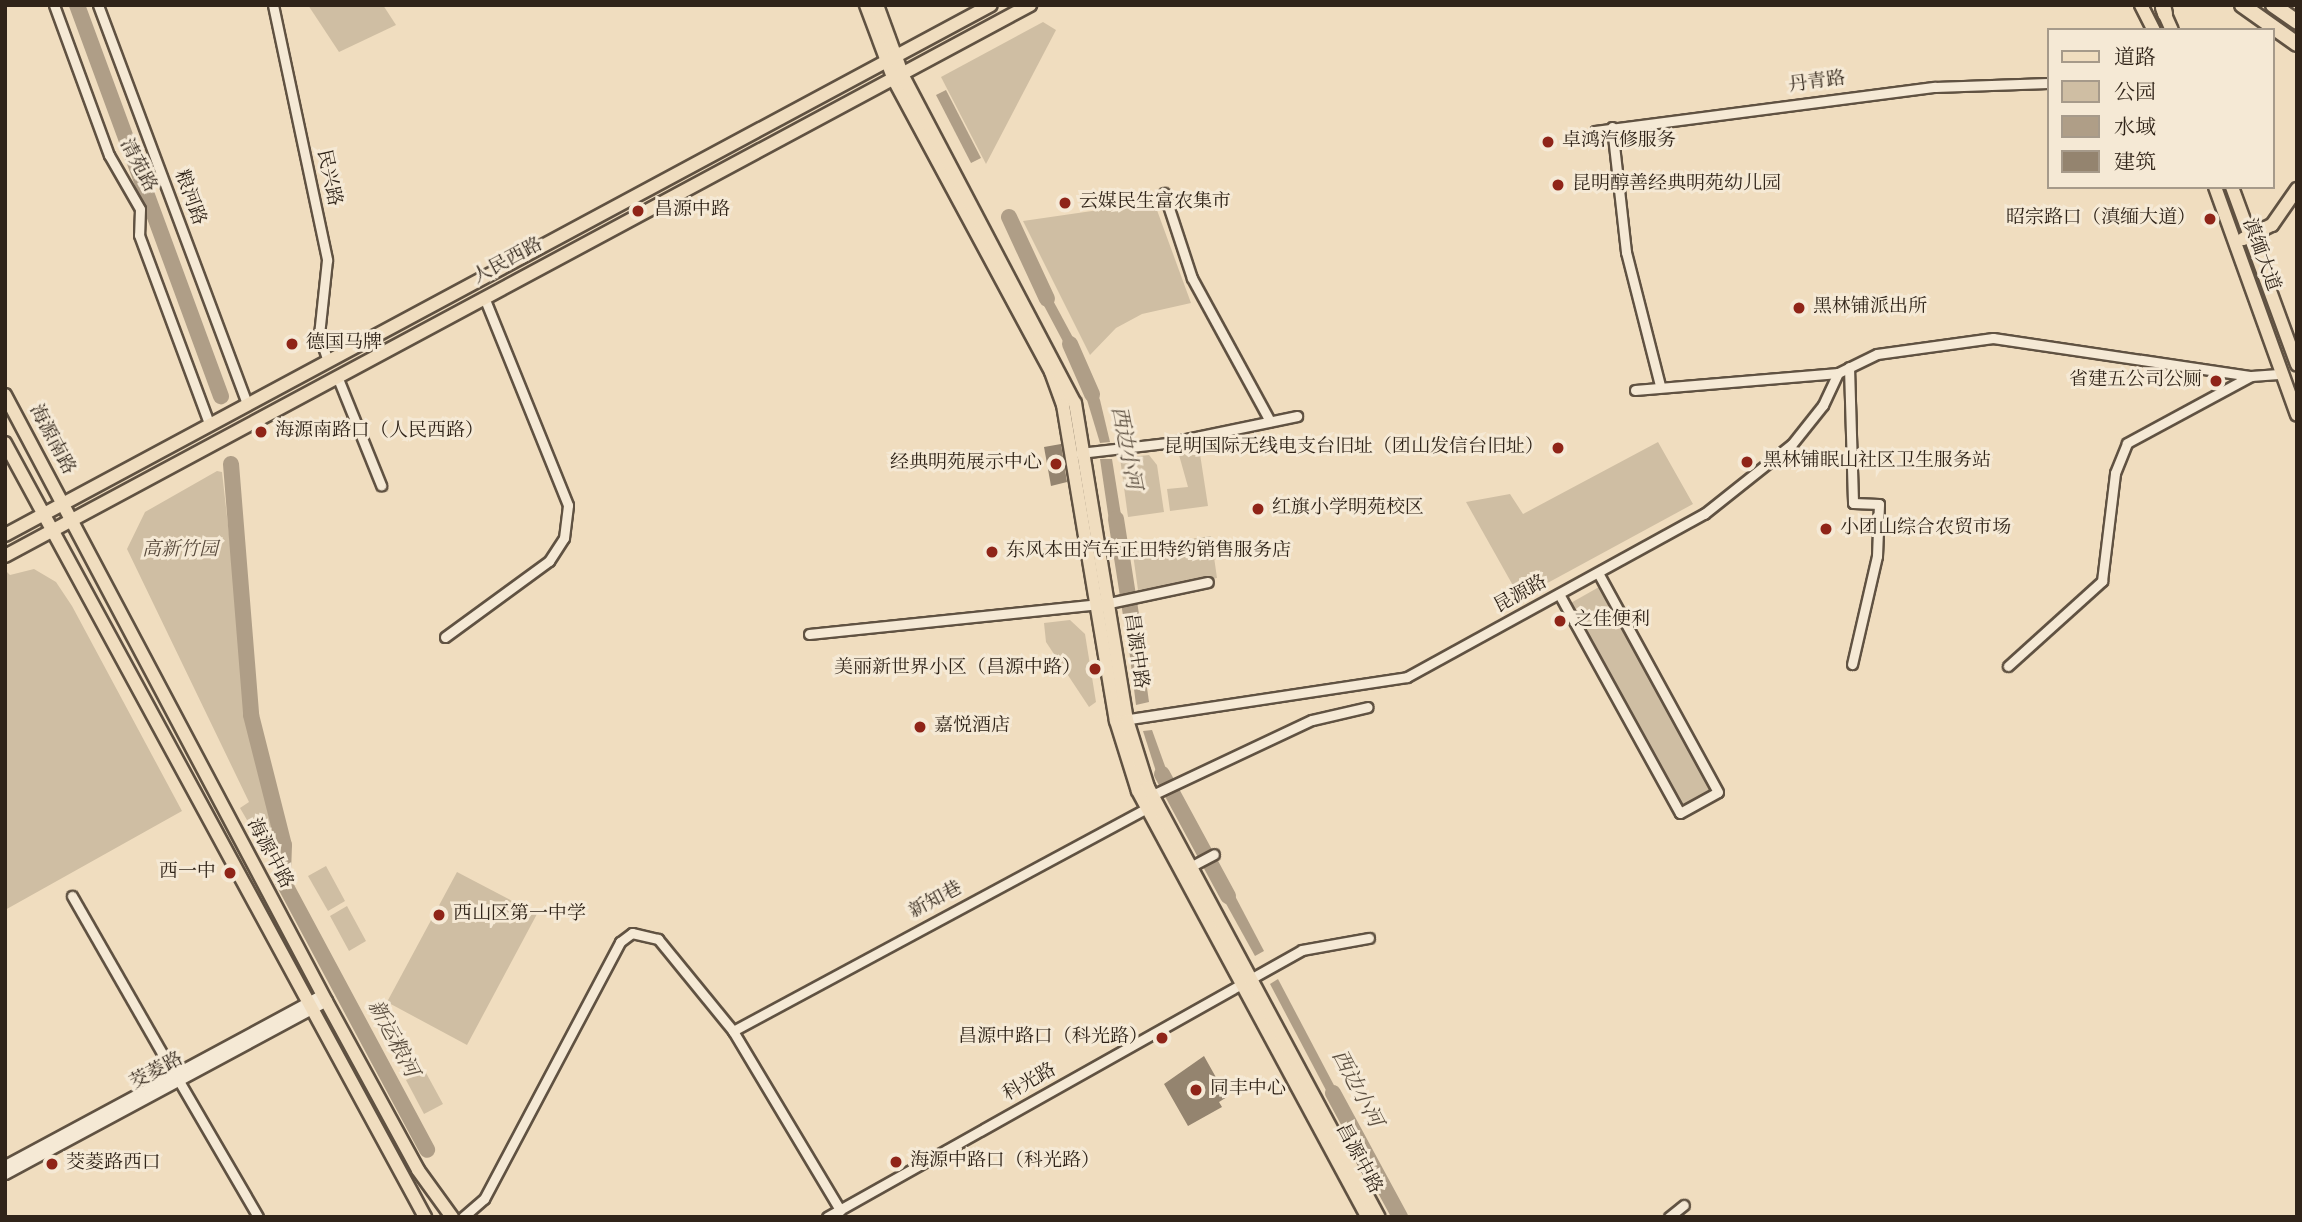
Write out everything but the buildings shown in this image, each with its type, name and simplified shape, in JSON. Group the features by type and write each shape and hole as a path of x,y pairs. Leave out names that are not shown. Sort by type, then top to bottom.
{"highway":[{"path":"2242,5 2297,44"},
{"path":"2273,5 2297,22"}],"main road":[{"path":"866,5 891,61"},
{"path":"877,5 891,61"},
{"name":"人民西路","path":"5,535 327,358 891,61 991,5"},
{"name":"人民西路","path":"5,556 1030,5"},
{"path":"2141,5 2153,28"},
{"path":"2163,8 2171,28"},
{"name":"昌源中路","path":"891,61 1051,372 1085,453 1126,720 1149,802 1246,982 1367,1217"},
{"path":"2234,242 2251,237 2272,225 2297,188"},
{"name":"滇缅大道","path":"2216,189 2297,415"},
{"name":"滇缅大道","path":"2233,189 2297,365"},
{"name":"海源南路","path":"5,395 64,503"},
{"path":"5,443 43,514"},
{"name":"海源中路","path":"64,503 418,1170 452,1217"},
{"name":"海源中路","path":"43,514 425,1217"},
{"name":"昌源中路","path":"1149,802 1192,866 1246,982 1379,1217"}],"street":[{"name":"清苑路","path":"54,5 109,155 140,209 139,235 209,423"},
{"name":"粮河路","path":"98,5 247,404"},
{"name":"民兴路","path":"273,5 327,260 319,335 327,358"},
{"name":"丹青路","path":"1595,131 1935,87 2046,83"},
{"path":"1612,127 1626,252 1660,385"},
{"path":"1164,193 1192,278 1270,421"},
{"path":"445,637 549,561 564,538 568,505 484,297"},
{"path":"1635,390 1660,385 1838,373 1895,350 1993,338 2251,376 2282,374"},
{"path":"1849,367 1853,502 1879,504 1877,556 1852,664"},
{"name":"昆源路","path":"1126,720 1399,679 1704,514 1758,476 1823,405 1838,373"},
{"path":"337,376 380,485"},
{"path":"2008,666 2102,581 2115,472 2127,443 2251,376"},
{"path":"1085,453 1297,416"},
{"path":"1559,594 1680,813 1718,792 1598,573"},
{"path":"809,634 1140,599 1208,582"},
{"name":"新知巷","path":"733,1031 1149,802 1172,786 1323,715 1368,707"},
{"path":"1192,866 1214,854"},
{"path":"72,896 258,1217"},
{"path":"463,1217 484,1199 620,942 632,933 658,939 733,1031 840,1210"},
{"name":"科光路","path":"827,1217 1274,966 1321,943 1369,938"},
{"name":"茭菱路","path":"5,1174 324,997"},
{"name":"茭菱路","path":"5,1165 176,1077"},
{"path":"1669,1217 1684,1205"}],"green space":[{"path":"308,5 383,5 396,25 339,52"},
{"path":"1043,22 1056,30 986,164 941,77"},
{"path":"1154,202 1191,303 1142,314 1116,328 1090,355 1023,221"},
{"path":"1658,442 1693,504 1520,598 1466,502 1510,494 1523,514"},
{"path":"1186,448 1200,454 1208,506 1170,511 1167,489 1188,487 1179,455"},
{"path":"1149,455 1157,465 1164,512 1128,517 1120,458"},
{"name":"高新竹园","path":"217,471 222,472 250,721 278,837 261,844 240,808 249,802 127,549 145,512"},
{"path":"1211,536 1217,578 1138,590 1132,547"},
{"path":"34,569 56,582 72,606 182,811 5,910 5,570 10,575"},
{"path":"1599,587 1711,791 1681,807 1569,604"},
{"path":"1070,620 1085,634 1096,702 1089,707 1046,642 1044,623"},
{"path":"326,866 345,901 328,911 308,876"},
{"path":"457,872 537,914 467,1045 387,1002"},
{"path":"347,906 366,941 349,951 330,916"},
{"path":"425,1071 443,1104 424,1114 406,1080"}],"water":[{"path":"946,90 981,158 971,163 936,95"},
{"path":"1014,214 1036,265 1026,270 1005,219"},
{"path":"1042,280 1084,358 1075,364 1033,285"},
{"path":"1090,374 1100,400 1110,442 1100,443 1081,380"},
{"path":"1100,459 1112,459 1125,540 1112,541"},
{"path":"1127,550 1134,594 1121,596 1115,552"},
{"path":"1124,609 1136,609 1149,702 1136,705"},
{"path":"1152,730 1170,780 1160,784 1143,731"},
{"path":"1175,793 1205,846 1196,851 1166,796"},
{"path":"1224,875 1264,951 1255,956 1214,882"},
{"path":"1278,979 1346,1108 1338,1113 1270,984"},
{"path":"1353,1122 1382,1172 1375,1177 1345,1127"}],"waterway":[{"path":"77,5 221,396"},
{"name":"西边小河","path":"1009,217 1047,299"},
{"name":"西边小河","path":"1070,344 1092,394"},
{"name":"新运粮河","path":"231,464 251,715 284,845 283,881 427,1150"},
{"name":"西边小河","path":"1116,519 1133,628"},
{"name":"西边小河","path":"1162,774 1228,896"},
{"name":"西边小河","path":"1333,1093 1400,1217"}],"place":[{"name":"卓鸿汽修服务","path":"1548,142"},
{"name":"昆明醇善经典明苑幼儿园","path":"1558,185"},
{"name":"云媒民生富农集市","path":"1065,203"},
{"name":"昌源中路","path":"638,211"},
{"name":"昭宗路口（滇缅大道）","path":"2210,219"},
{"name":"黑林铺派出所","path":"1799,308"},
{"name":"德国马牌","path":"292,344"},
{"name":"省建五公司公厕","path":"2216,381"},
{"name":"海源南路口（人民西路）","path":"261,432"},
{"name":"昆明国际无线电支台旧址（团山发信台旧址）","path":"1558,448"},
{"name":"黑林铺眠山社区卫生服务站","path":"1747,462"},
{"name":"经典明苑展示中心","path":"1056,464"},
{"name":"红旗小学明苑校区","path":"1258,509"},
{"name":"小团山综合农贸市场","path":"1826,529"},
{"name":"东风本田汽车正田特约销售服务店","path":"992,552"},
{"name":"之佳便利","path":"1560,621"},
{"name":"美丽新世界小区（昌源中路）","path":"1095,669"},
{"name":"嘉悦酒店","path":"920,727"},
{"name":"西一中","path":"230,873"},
{"name":"西山区第一中学","path":"439,915"},
{"name":"昌源中路口（科光路）","path":"1162,1038"},
{"name":"同丰中心","path":"1196,1090"},
{"name":"海源中路口（科光路）","path":"896,1162"},
{"name":"茭菱路西口","path":"52,1164"}]}
